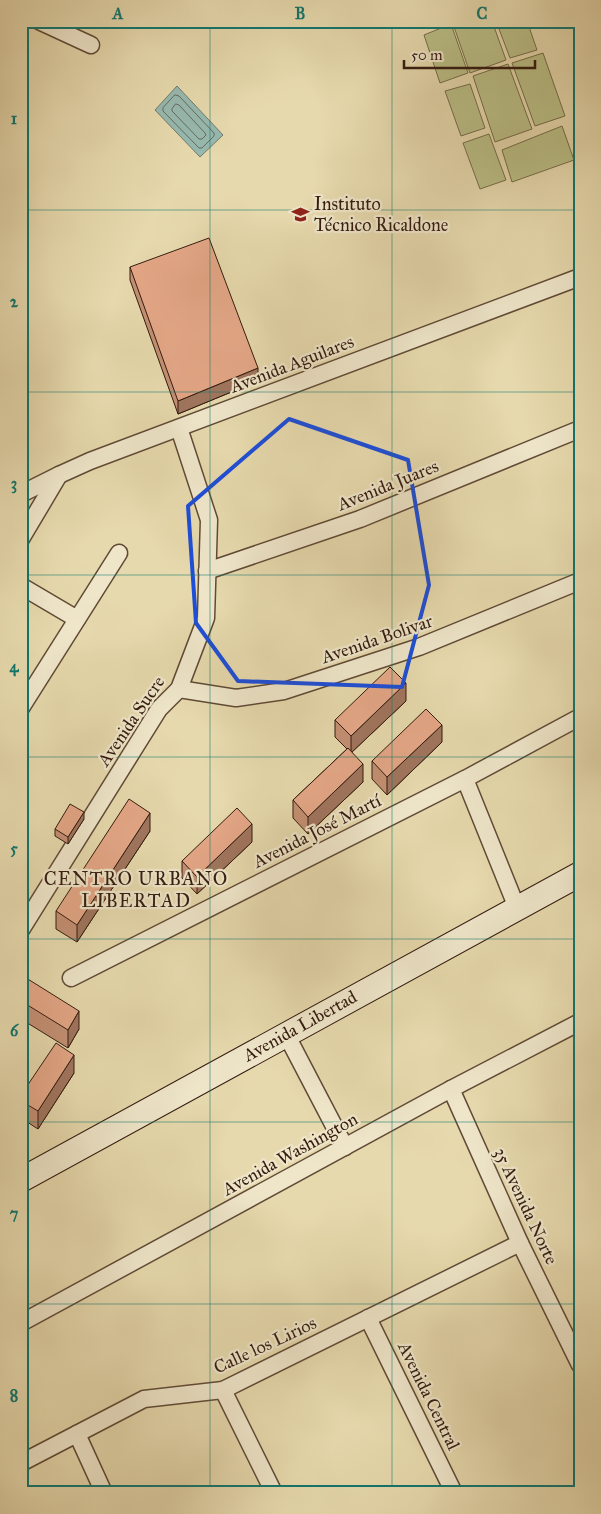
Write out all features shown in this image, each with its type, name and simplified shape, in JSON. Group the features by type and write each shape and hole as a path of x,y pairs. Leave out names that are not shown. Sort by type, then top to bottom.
{"main road":[{"name":"Avenida Libertad","path":"21,1180 580,874"}],"street":[{"path":"39,21 91,45"},
{"name":"Avenida Aguilares","path":"21,494 59,474 580,277"},
{"name":"Avenida Sucre","path":"21,930 159,709 179,689 206,618 209,520 179,428"},
{"name":"Avenida Juares","path":"207,571 360,519 580,429"},
{"path":"21,539 59,474"},
{"path":"21,708 119,553"},
{"name":"Avenida Bolivar","path":"179,689 236,698 284,691 419,647 580,581"},
{"path":"21,586 77,619"},
{"name":"Avenida José Martí","path":"72,978 465,779 580,717"},
{"path":"465,779 517,908"},
{"name":"Avenida Washington","path":"21,1324 451,1089 580,1022"},
{"path":"286,1034 345,1147"},
{"name":"35 Avenida Norte","path":"451,1089 520,1243 580,1365"},
{"name":"Calle los Lirios","path":"21,1463 144,1399 223,1390 520,1243"},
{"name":"Avenida Central","path":"368,1318 454,1493"},
{"path":"223,1390 274,1493"},
{"path":"77,1434 104,1493"}],"highlighted area":[{"path":"289,419 408,460 429,585 402,687 238,681 196,623 188,506"}],"green space":[{"path":"452,21 492,21 506,60 470,73"},
{"path":"496,21 527,21 537,50 510,58"},
{"path":"451,24 468,73 440,83 424,35"},
{"path":"543,53 565,116 535,126 512,63"},
{"path":"508,64 532,129 495,142 473,76"},
{"path":"470,84 485,128 461,136 445,91"},
{"path":"562,126 574,160 512,182 502,150"},
{"path":"489,134 506,180 480,189 463,143"}],"water":[{"path":"177,86 223,135 200,157 155,110"}],"building":[{"path":"209,238 258,368 178,401 130,267"},
{"path":"390,667 406,683 351,736 335,720"},
{"path":"426,709 442,725 387,777 372,761"},
{"path":"348,748 363,764 308,817 293,800"},
{"path":"129,799 150,813 77,925 56,911"},
{"path":"70,804 84,812 68,837 55,829"},
{"path":"237,808 252,824 197,877 182,861"},
{"path":"23,976 79,1011 68,1030 21,1001 21,978"},
{"path":"56,1043 74,1055 38,1111 21,1101 21,1095"}],"place":[{"name":"Instituto Técnico Ricaldone","path":"300,214"}],"district":[{"name":"CENTRO URBANO LIBERTAD","path":"136,889"}]}
